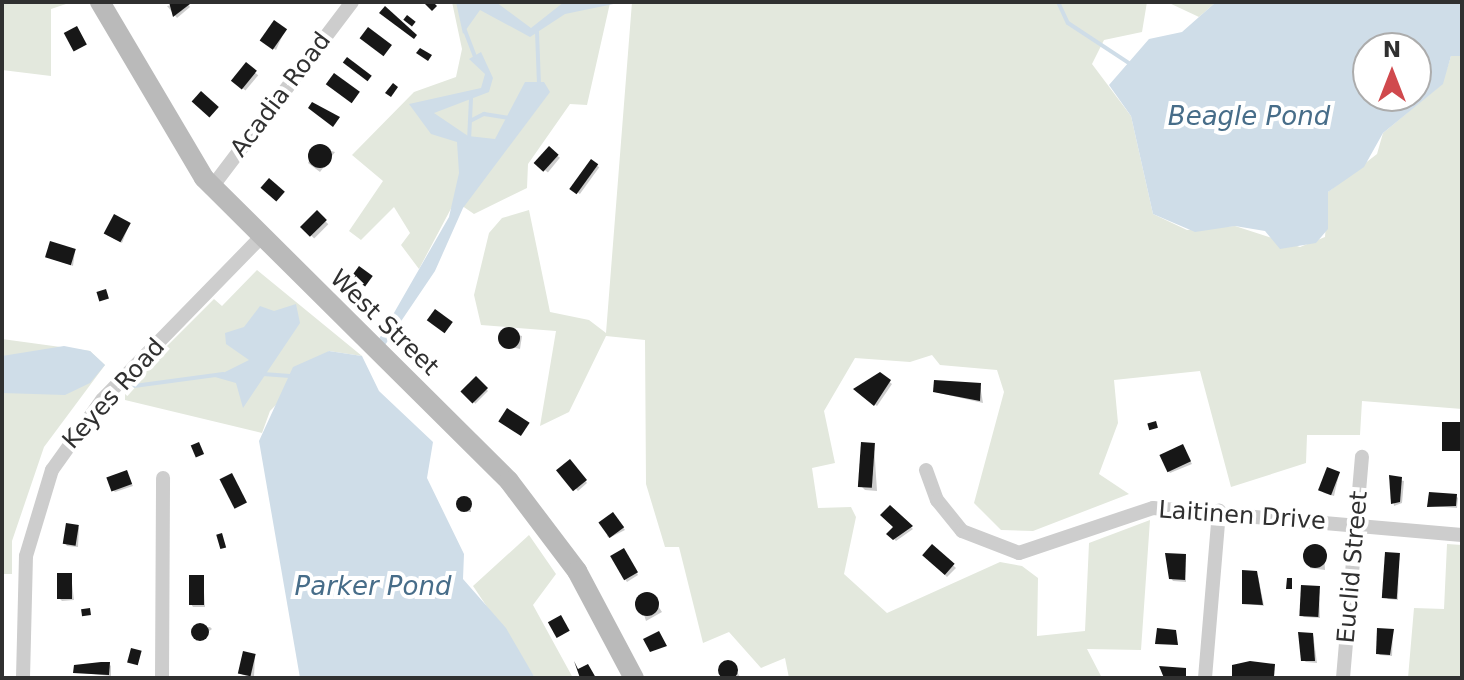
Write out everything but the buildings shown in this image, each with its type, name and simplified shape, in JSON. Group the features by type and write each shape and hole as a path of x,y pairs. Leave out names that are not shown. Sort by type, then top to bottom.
{"main road":[{"name":"West Street","path":"100,2 212,187 260,238 509,481 577,571 634,678"}],"street":[{"name":"Acadia Road","path":"212,187 352,2"},
{"name":"Keyes Road","path":"23,678 29,539 58,459 102,400 260,238"},
{"name":"Euclid Street","path":"1343,678 1362,457"},
{"name":"Laitinen Drive","path":"926,470 948,517 998,550 1036,551 1138,510 1219,511 1462,535"},
{"path":"162,678 163,478"},
{"path":"1205,678 1219,511"}],"shaded area":[{"path":"2,2 72,2 51,9 51,76 2,70"},
{"path":"452,2 610,3 587,105 570,104 528,164 527,188 474,214 455,201 419,269 401,245 410,233 394,207 361,240 349,231 383,181 352,155 414,92 456,77 462,49"},
{"path":"632,2 1147,2 1142,32 1104,40 1092,64 1131,116 1153,214 1187,230 1235,226 1300,247 1325,237 1328,192 1377,154 1383,133 1408,112 1432,112 1432,92 1442,84 1451,56 1462,56 1462,409 1362,401 1360,435 1307,435 1306,463 1231,487 1200,371 1114,380 1118,423 1099,474 1129,494 1033,531 1001,530 974,503 1004,392 997,370 940,365 932,355 910,362 855,358 824,411 835,463 812,468 818,508 851,507 856,517 844,574 887,613 1000,562 1022,566 1038,578 1037,636 1085,631 1089,543 1150,520 1141,650 1087,649 1102,678 789,678 785,658 761,668 729,632 703,643 679,547 665,547 646,484 645,340 606,336 569,412 540,426 556,331 481,325 474,295 489,233 502,218 529,210 550,312 589,320 606,333"},
{"path":"1167,2 1216,2 1199,17"},
{"path":"257,270 362,356 329,351 270,411 262,433 125,400 125,388 214,299 222,306"},
{"path":"2,339 90,351 105,365 44,447 12,541 12,574 2,574"},
{"path":"529,535 556,574 533,605 573,678 535,678 473,586"},
{"path":"1447,544 1462,545 1462,678 1408,678 1414,608 1444,609"}],"water":[{"path":"456,2 496,2 531,28 564,2 623,2 565,14 530,37 480,10 463,34"},
{"name":"Beagle Pond","path":"1216,2 1462,2 1462,56 1451,56 1443,84 1432,93 1432,32 1352,32 1352,112 1409,112 1383,133 1364,167 1328,192 1328,229 1316,243 1280,249 1265,231 1235,226 1195,232 1153,214 1131,116 1109,85 1149,39 1182,32"},
{"path":"481,52 493,78 489,92 434,113 468,136 495,139 525,82 544,82 550,92 463,208 435,271 385,345 379,339 449,217 459,173 457,142 431,134 409,104 481,88 485,74 469,59"},
{"path":"296,304 300,323 243,408 236,383 215,377 249,360 226,344 225,333 244,327 260,306 274,311"},
{"path":"64,346 90,351 105,365 90,383 65,395 2,393 2,356"},
{"name":"Parker Pond","path":"329,351 362,356 379,391 433,442 427,478 464,554 463,579 506,628 535,678 300,678 259,441 293,367"}],"waterway":[{"path":"1058,2 1068,23 1129,63"},
{"path":"464,28 475,57"},
{"path":"537,32 539,85"},
{"path":"469,141 471,98"},
{"path":"470,121 484,114 508,118"},
{"path":"134,386 223,374"},
{"path":"263,374 290,376"}]}
